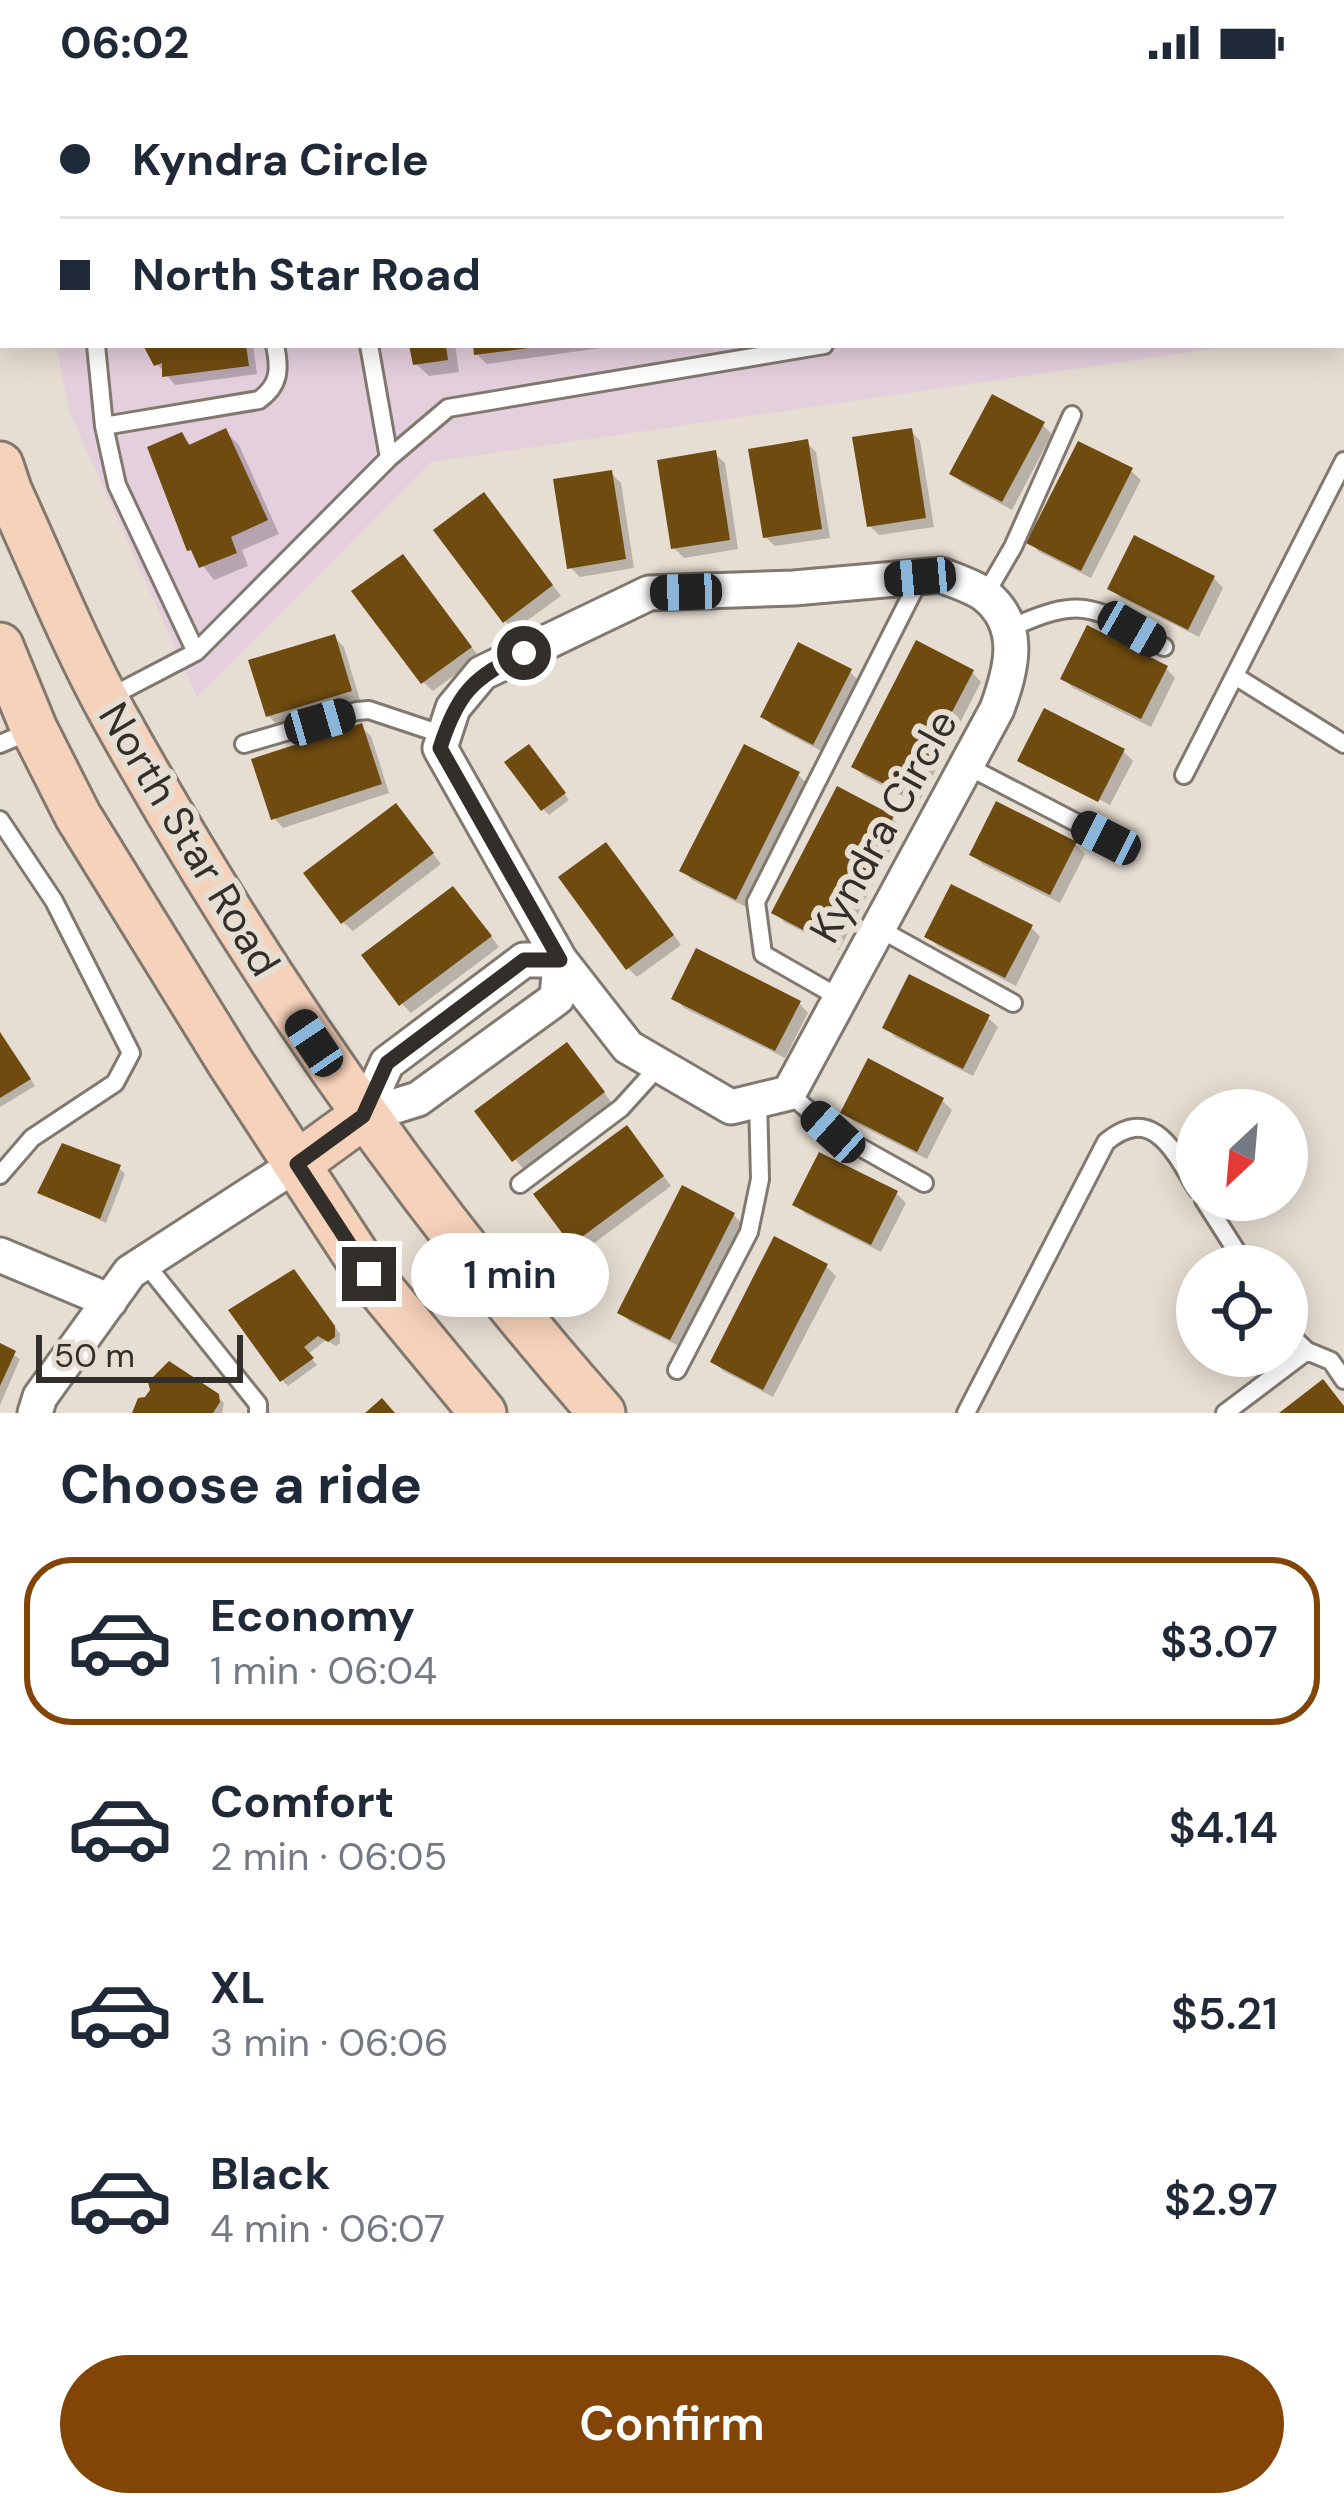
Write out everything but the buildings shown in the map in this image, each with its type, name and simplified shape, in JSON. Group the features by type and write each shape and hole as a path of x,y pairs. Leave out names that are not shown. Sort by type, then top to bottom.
{"main road":[{"name":"North Star Road","path":"0,465 106,699 242,934 363,1116 544,1347 602,1413"},
{"name":"North Star Road","path":"0,646 17,737 91,836 369,1274 483,1413"},
{"path":"17,737 106,699"},
{"path":"297,1164 363,1116"}],"street":[{"path":"773,1096 731,1107 628,1047 560,960 440,748 453,708 482,673 650,593 794,588 941,575 986,596 1011,628"},
{"name":"Kyndra Circle","path":"773,1096 840,998 997,710 1011,668 1011,628"},
{"path":"363,1116 387,1063 524,960 560,960"},
{"path":"363,1116 418,1099 557,998 560,960"},
{"path":"35,1413 40,1397 130,1272 297,1164"},
{"path":"0,1255 110,1301"}],"lane":[{"path":"96,348 104,426 118,485 196,652"},
{"path":"104,426 259,400 278,378 275,348"},
{"path":"370,348 389,458"},
{"path":"106,699 196,652 389,458 448,408 740,352 788,348"},
{"path":"986,596 1072,415"},
{"path":"1184,776 1344,461"},
{"path":"840,998 763,954 756,902 920,577"},
{"path":"1011,628 1043,613 1076,606 1099,610 1164,647"},
{"path":"1235,676 1344,744"},
{"path":"244,744 369,710 444,735"},
{"path":"967,766 1106,838"},
{"path":"0,820 54,901 131,1053 115,1083 32,1138 0,1175"},
{"path":"878,928 1013,1003"},
{"path":"520,1184 621,1108 660,1065"},
{"path":"676,1370 749,1232 773,1096 924,1183"},
{"path":"971,1410 1106,1142 1134,1127 1151,1130 1167,1141 1176,1155"},
{"path":"145,1263 258,1404 257,1413"},
{"path":"1308,1351 1331,1361 1344,1380"},
{"path":"1225,1413 1273,1377"}],"shaded area":[{"path":"57,348 1219,348 431,462 197,697 69,411"}],"route":[{"path":"369,1274 297,1164 363,1116 387,1063 524,960 560,960 440,748 453,708 482,673 524,653"}]}
